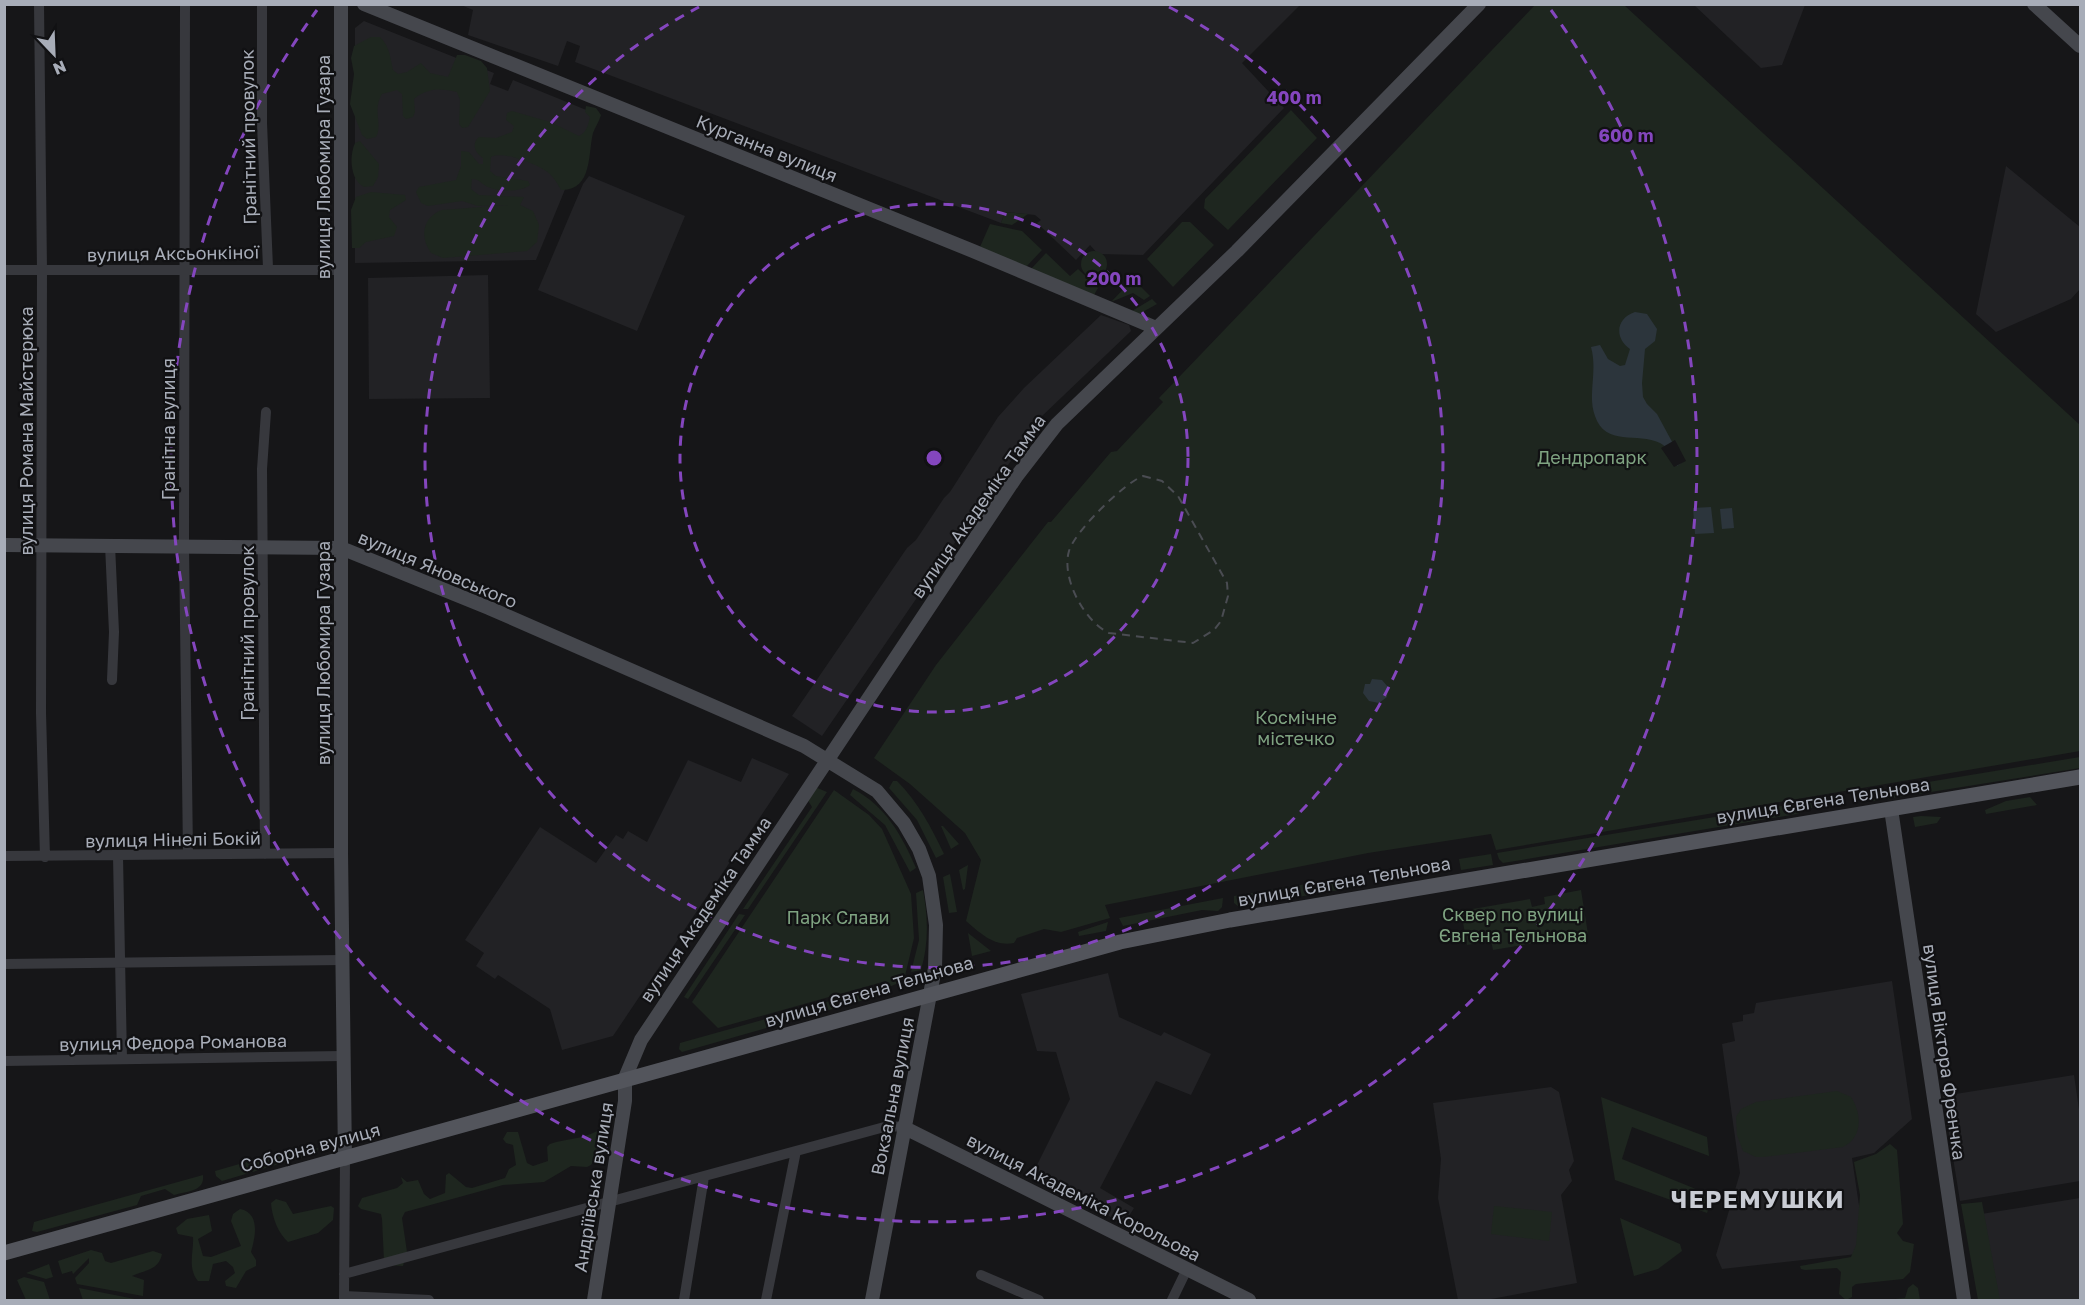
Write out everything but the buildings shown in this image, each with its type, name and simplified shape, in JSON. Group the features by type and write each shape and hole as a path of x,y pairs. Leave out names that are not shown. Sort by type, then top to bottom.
{"main road":[{"name":"вулиця Євгена Тельнова","path":"625,1078 1120,942 1230,920 2080,777"},
{"name":"Соборна вулиця","path":"4,1253 345,1159 625,1078"}],"street":[{"name":"вулиця Романа Майстерюка","path":"39,4 43,545 41,714 45,857"},
{"name":"Гранітна вулиця","path":"185,4 184,546 188,854"},
{"name":"Гранітний провулок","path":"262,4 262,123 268,268"},
{"name":"вулиця Любомира Гузара","path":"341,4 341,853 345,1159 344,1298"},
{"name":"Курганна вулиця","path":"364,4 984,255 1156,328"},
{"name":"вулиця Академіка Тамма","path":"625,1078 641,1040 664,1002 1033,453 1057,424 1337,151 1479,4"},
{"path":"2034,4 2080,46"},
{"name":"вулиця Аксьонкіної","path":"4,270 268,268 342,270"},
{"name":"Гранітний провулок","path":"265,854 262,469 266,412"},
{"name":"вулиця Яновського","path":"4,545 341,548 499,613 804,746 828,760"},
{"path":"110,545 114,632 112,680"},
{"name":"Вокзальна вулиця","path":"828,760 877,791 904,823 919,849 929,876 936,924 935,968 872,1300"},
{"name":"вулиця Віктора Френчка","path":"1890,809 1964,1300"},
{"name":"вулиця Нінелі Бокій","path":"4,856 341,853"},
{"path":"118,856 122,1059"},
{"path":"4,963 343,960"},
{"name":"вулиця Федора Романова","path":"4,1061 343,1056"},
{"name":"Андріївська вулиця","path":"594,1300 625,1101 625,1078"},
{"path":"344,1274 610,1201 704,1178 888,1126 903,1128"},
{"name":"вулиця Академіка Корольова","path":"903,1128 1249,1300"},
{"path":"766,1300 796,1151"},
{"path":"684,1300 704,1178"},
{"path":"1172,1300 1187,1269"},
{"path":"981,1275 1039,1300"},
{"path":"344,1298 429,1300"}],"shaded area":[{"path":"461,5 1300,5 1242,63 1284,108 1143,255 1098,254 1090,245 1076,260 1037,223 1041,220 1035,215 1005,212 1001,223 575,62 580,46 567,41 558,66 468,35 473,10"},
{"path":"1694,5 1805,5 1782,65 1761,68"},
{"path":"364,21 494,73 490,84 508,91 513,80 596,114 536,260 355,263 355,28"},
{"path":"2006,166 2080,227 2080,289 2071,299 1996,332 1976,314"},
{"path":"589,176 685,216 637,331 538,290 583,184"},
{"path":"488,275 490,398 369,399 368,278"},
{"path":"1635,312 1647,314 1657,329 1655,341 1645,349 1643,397 1657,414 1683,462 1677,466 1668,450 1660,443 1606,432 1595,416 1592,400 1593,356 1591,347 1600,345 1608,359 1620,366 1625,365 1630,349 1621,339 1619,329 1624,319"},
{"path":"1101,315 1129,325 1131,331 1041,417 822,736 792,716 907,548 916,540 950,492 998,417 1024,388"},
{"path":"1711,507 1714,533 1695,534 1693,508"},
{"path":"1732,508 1734,528 1722,529 1720,509"},
{"path":"1372,679 1382,680 1388,687 1387,697 1379,703 1369,701 1363,693 1365,684 1370,684"},
{"path":"752,758 789,774 613,1036 562,1050 550,1009 498,975 495,979 476,966 484,953 465,940 540,827 596,863 616,835 623,839 628,831 647,842 688,760 741,782"},
{"path":"1108,973 1119,1017 1161,1036 1164,1032 1211,1054 1191,1095 1156,1081 1100,1188 1134,1208 1124,1224 1032,1175 1070,1099 1056,1052 1037,1051 1021,994"},
{"path":"1892,981 1912,1119 1874,1153 1852,1158 1866,1253 1722,1269 1716,1255 1740,1173 1722,1044 1735,1041 1732,1023 1743,1021 1743,1015 1754,1013 1756,1003"},
{"path":"2074,1075 2080,1116 2080,1181 1960,1201 1943,1096"},
{"path":"1551,1087 1559,1092 1574,1161 1569,1170 1572,1181 1561,1195 1577,1283 1486,1300 1458,1300 1438,1198 1441,1159 1433,1103"},
{"path":"2080,1198 2080,1300 1983,1300 1969,1216"}],"green space":[{"name":"Дендропарк","path":"1535,5 1624,5 2080,425 2080,751 1496,850 1491,834 1368,853 1105,905 1110,918 1061,932 1044,929 1017,938 1014,943 1000,943 988,938 966,921 981,860 965,833 910,784 874,758 936,665 1048,522 1051,522 1111,452 1117,451 1163,402 1159,398"},
{"path":"371,37 380,37 386,45 393,70 398,74 407,72 421,63 430,73 448,77 457,55 465,55 481,61 487,68 490,91 468,127 462,128 459,124 460,100 457,92 439,90 424,93 414,99 413,117 406,119 403,116 402,94 397,90 382,94 379,100 376,137 367,139 362,135 350,104 354,74 351,58 354,46"},
{"path":"586,106 596,108 601,115 593,133 587,169 579,184 571,189 561,190 545,170 503,155 491,157 490,171 496,176 528,181 530,185 516,190 493,189 472,179 471,189 479,195 524,197 520,205 533,211 539,225 537,242 527,251 443,258 431,253 424,234 427,222 436,213 442,210 508,205 478,206 462,201 428,206 421,203 416,192 419,187 456,180 461,166 461,151 469,152 479,164 483,164 483,158 478,154 475,143 479,137 496,138 512,132 514,126 506,120 507,113 512,111 550,122 579,136 588,125 590,117 585,112"},
{"path":"1291,110 1317,138 1228,230 1204,208 1205,199"},
{"path":"360,141 379,164 378,177 373,186 364,187 359,184 353,173 353,148 355,143"},
{"path":"371,192 405,195 406,200 390,210 389,217 397,227 394,236 366,242 359,248 352,248 351,210 356,197"},
{"path":"1005,212 1028,214 1012,225 1001,223"},
{"path":"1182,222 1190,222 1214,245 1173,287 1147,259"},
{"path":"990,224 1022,231 1042,250 1026,267 980,247"},
{"path":"1094,251 1103,255 1107,264 1103,273 1094,277 1085,273 1081,264 1085,255"},
{"path":"1046,253 1070,276 1078,269 1098,288 1094,295 1031,269"},
{"path":"1133,279 1150,296 1144,300 1133,293 1111,302"},
{"path":"1152,299 1157,304 1139,314 1132,311"},
{"path":"2080,757 2080,768 1912,795 1910,785"},
{"path":"893,781 897,781 905,789 918,806 944,854 936,858 917,820 889,788"},
{"path":"815,787 827,792 748,909 743,909 812,807 807,799"},
{"path":"1903,787 1905,796 1874,801 1862,800 1862,794"},
{"path":"853,789 875,804 892,823 916,868 910,872 885,825 850,795"},
{"name":"Парк Слави","path":"834,790 869,815 882,829 911,894 914,938 903,981 889,987 886,981 718,1028 692,1002"},
{"path":"2030,797 2037,805 1986,814 1985,810 2006,801"},
{"path":"1811,801 1812,808 1797,814 1503,863 1497,853"},
{"path":"1913,817 1941,817 1937,823 1915,827"},
{"path":"941,826 943,826 959,844 951,849"},
{"path":"1491,854 1493,865 1461,870 1459,859"},
{"path":"1440,862 1441,870 1417,870 1416,866"},
{"path":"968,865 965,889 963,890 959,870"},
{"path":"950,874 957,912 949,913 943,877"},
{"path":"1349,877 1351,888 1239,907 1234,903 1234,896"},
{"path":"923,890 927,920 925,950 921,970 911,972 919,940 916,893"},
{"name":"Сквер по вулиці Євгена Тельнова","path":"1581,890 1588,934 1493,950 1491,941 1467,945 1461,911 1530,899 1532,907 1545,904 1544,897"},
{"path":"1223,898 1222,907 1218,911 1202,910 1123,926 1119,918"},
{"path":"739,914 745,915 688,999 684,997"},
{"path":"1108,922 1106,931 1079,936 1078,932"},
{"path":"968,933 991,951 972,956"},
{"path":"880,987 882,995 682,1052 679,1049 680,1043"},
{"path":"1837,1091 1851,1097 1859,1118 1857,1131 1850,1143 1843,1147 1763,1157 1756,1157 1743,1151 1737,1135 1736,1117 1741,1109 1756,1102"},
{"path":"1601,1097 1707,1137 1709,1156 1632,1127 1622,1159 1713,1196 1707,1213 1615,1180"},
{"path":"604,1124 608,1131 604,1145 591,1165 587,1167 571,1166 544,1182 503,1185 405,1212 402,1218 407,1252 403,1266 388,1265 384,1261 381,1214 361,1209 358,1206 362,1198 397,1188 403,1183 401,1177 407,1182 418,1180 424,1194 430,1199 445,1193 446,1175 449,1173 466,1187 472,1188 505,1178 509,1169 516,1165 513,1145 506,1143 503,1139 507,1132 518,1132 527,1163 533,1166 548,1161 547,1147 550,1144 594,1133"},
{"path":"1890,1144 1897,1150 1903,1224 1897,1233 1903,1241 1914,1244 1910,1272 1903,1279 1856,1284 1852,1287 1852,1297 1846,1300 1839,1294 1841,1272 1837,1268 1805,1270 1800,1266 1851,1257 1856,1245 1860,1195 1854,1162 1876,1154"},
{"path":"318,1148 317,1153 222,1181 216,1176 215,1171 291,1149"},
{"path":"203,1175 201,1185 194,1190 174,1195 165,1189 141,1196 137,1205 37,1232 32,1231 34,1222"},
{"path":"276,1199 286,1202 293,1214 331,1206 334,1208 333,1220 318,1233 288,1242 278,1229 273,1214 271,1203"},
{"path":"1982,1202 2000,1300 1978,1300 1961,1204"},
{"path":"1494,1206 1552,1212 1549,1241 1491,1234"},
{"path":"240,1209 247,1211 254,1221 255,1233 251,1252 256,1260 256,1266 246,1271 236,1288 226,1286 225,1281 235,1273 233,1267 226,1261 213,1264 209,1281 198,1281 192,1265 193,1237 178,1234 176,1228 187,1219 209,1215 212,1231 198,1239 203,1256 211,1257 241,1246 231,1221 233,1214"},
{"path":"1620,1218 1680,1244 1682,1251 1658,1269 1634,1276"},
{"path":"91,1250 102,1253 105,1261 111,1263 153,1251 162,1254 155,1266 132,1276 144,1280 143,1296 77,1284 75,1278 89,1263 89,1258 73,1274 72,1271 62,1274 58,1261"},
{"path":"49,1264 53,1277 46,1279 26,1273"},
{"path":"24,1277 44,1282 50,1300 26,1300 17,1280"},
{"path":"1913,1284 1918,1288 1920,1300 1885,1300 1905,1298 1908,1288"},
{"path":"79,1288 140,1300 83,1300"}],"pier":[{"path":"1675,440 1686,461 1674,467 1661,448"}],"railway":[{"path":"1143,476 1162,481 1178,496 1227,583 1228,596 1221,621 1214,630 1193,643 1109,633 1091,619 1083,609 1068,574 1069,551 1080,532 1124,488 1143,476"}],"district":[{"name":"ЧЕРЕМУШКИ","path":"1758,1198"}],"park label":[{"name":"Космічне містечко","path":"1296,727"}]}
